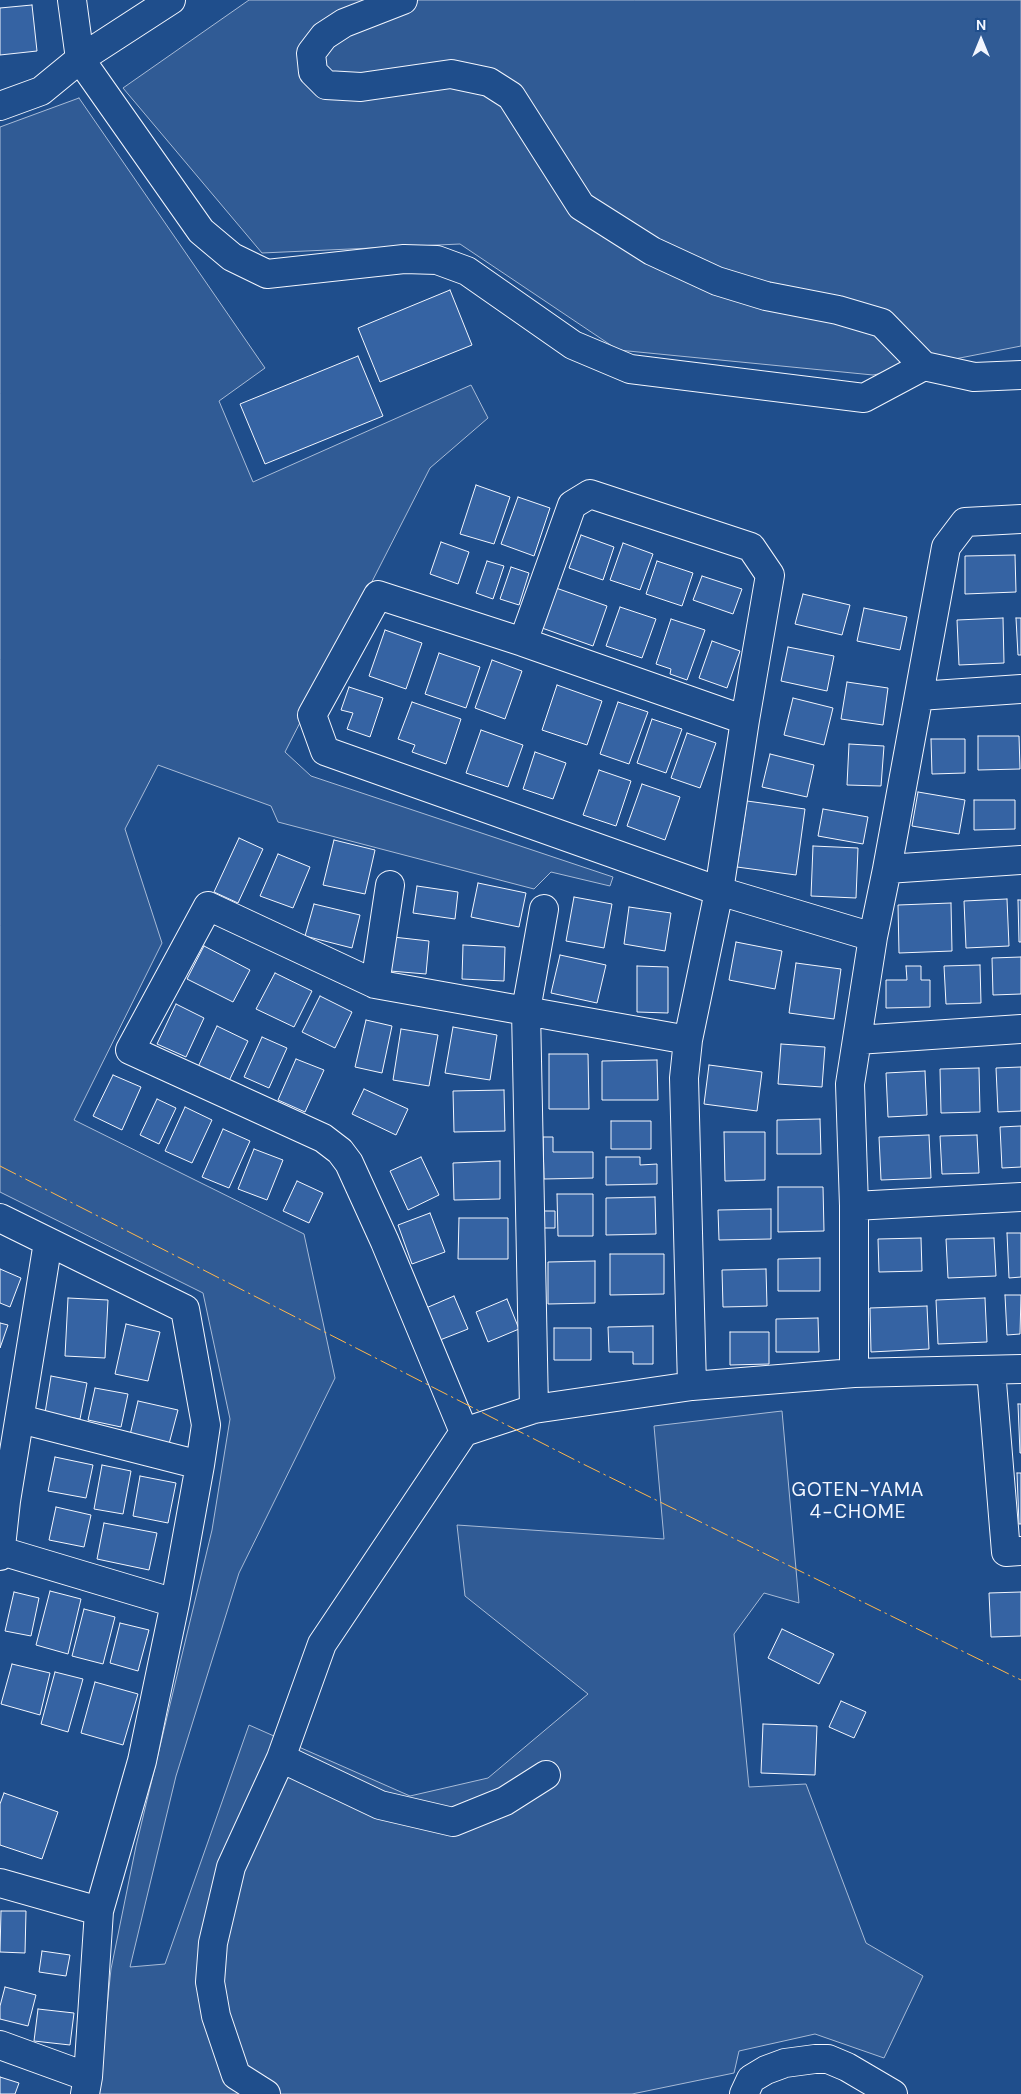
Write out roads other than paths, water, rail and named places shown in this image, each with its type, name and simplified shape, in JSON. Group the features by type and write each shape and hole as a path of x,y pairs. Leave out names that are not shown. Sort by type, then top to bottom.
{"street":[{"path":"72,0 80,59 201,231 232,257 267,274 404,259 437,260 467,271 573,345 630,369 864,398 924,366"},
{"path":"0,106 41,91 80,59 172,0"},
{"path":"403,0 344,23 324,36 311,54 312,72 326,85 361,87 451,74 489,82 511,96 581,206 652,251 717,281 766,296 838,310 882,322 924,366 974,377 1021,375"},
{"path":"523,642 572,505 590,494 751,547 770,575 745,720 719,891 688,1040 684,1078 692,1386"},
{"path":"854,1373 854,1206 850,1084 873,937 920,696 946,547 966,522 1021,519"},
{"path":"745,720 523,642 378,595 312,715 325,751 719,891 873,937"},
{"path":"920,696 1021,689"},
{"path":"887,869 1021,860"},
{"path":"375,984 390,885"},
{"path":"464,1432 385,1242 349,1163 340,1151 323,1138 130,1050 208,906 375,984 688,1040"},
{"path":"534,1409 526,1010 544,909"},
{"path":"857,1040 1021,1029"},
{"path":"854,1206 1021,1197"},
{"path":"0,1218 185,1309 206,1425 175,1603 142,1761 99,1911 86,2086 0,2046"},
{"path":"48,1242 20,1419 3,1500 0,1554 175,1603"},
{"path":"266,2094 236,2075 216,2016 210,1982 213,1943 231,1867 281,1758 322,1644 464,1432 534,1409 692,1386 854,1373 1021,1369"},
{"path":"991,1370 1006,1552 1021,1552"},
{"path":"20,1419 200,1465"},
{"path":"281,1758 380,1805 453,1822 505,1801 546,1775"},
{"path":"0,1882 99,1911"},
{"path":"744,2094 752,2079 766,2070 785,2063 828,2059 847,2067 892,2094"}],"district":[{"name":"GOTEN-YAMA 4-CHOME","path":"858,1502"}]}
